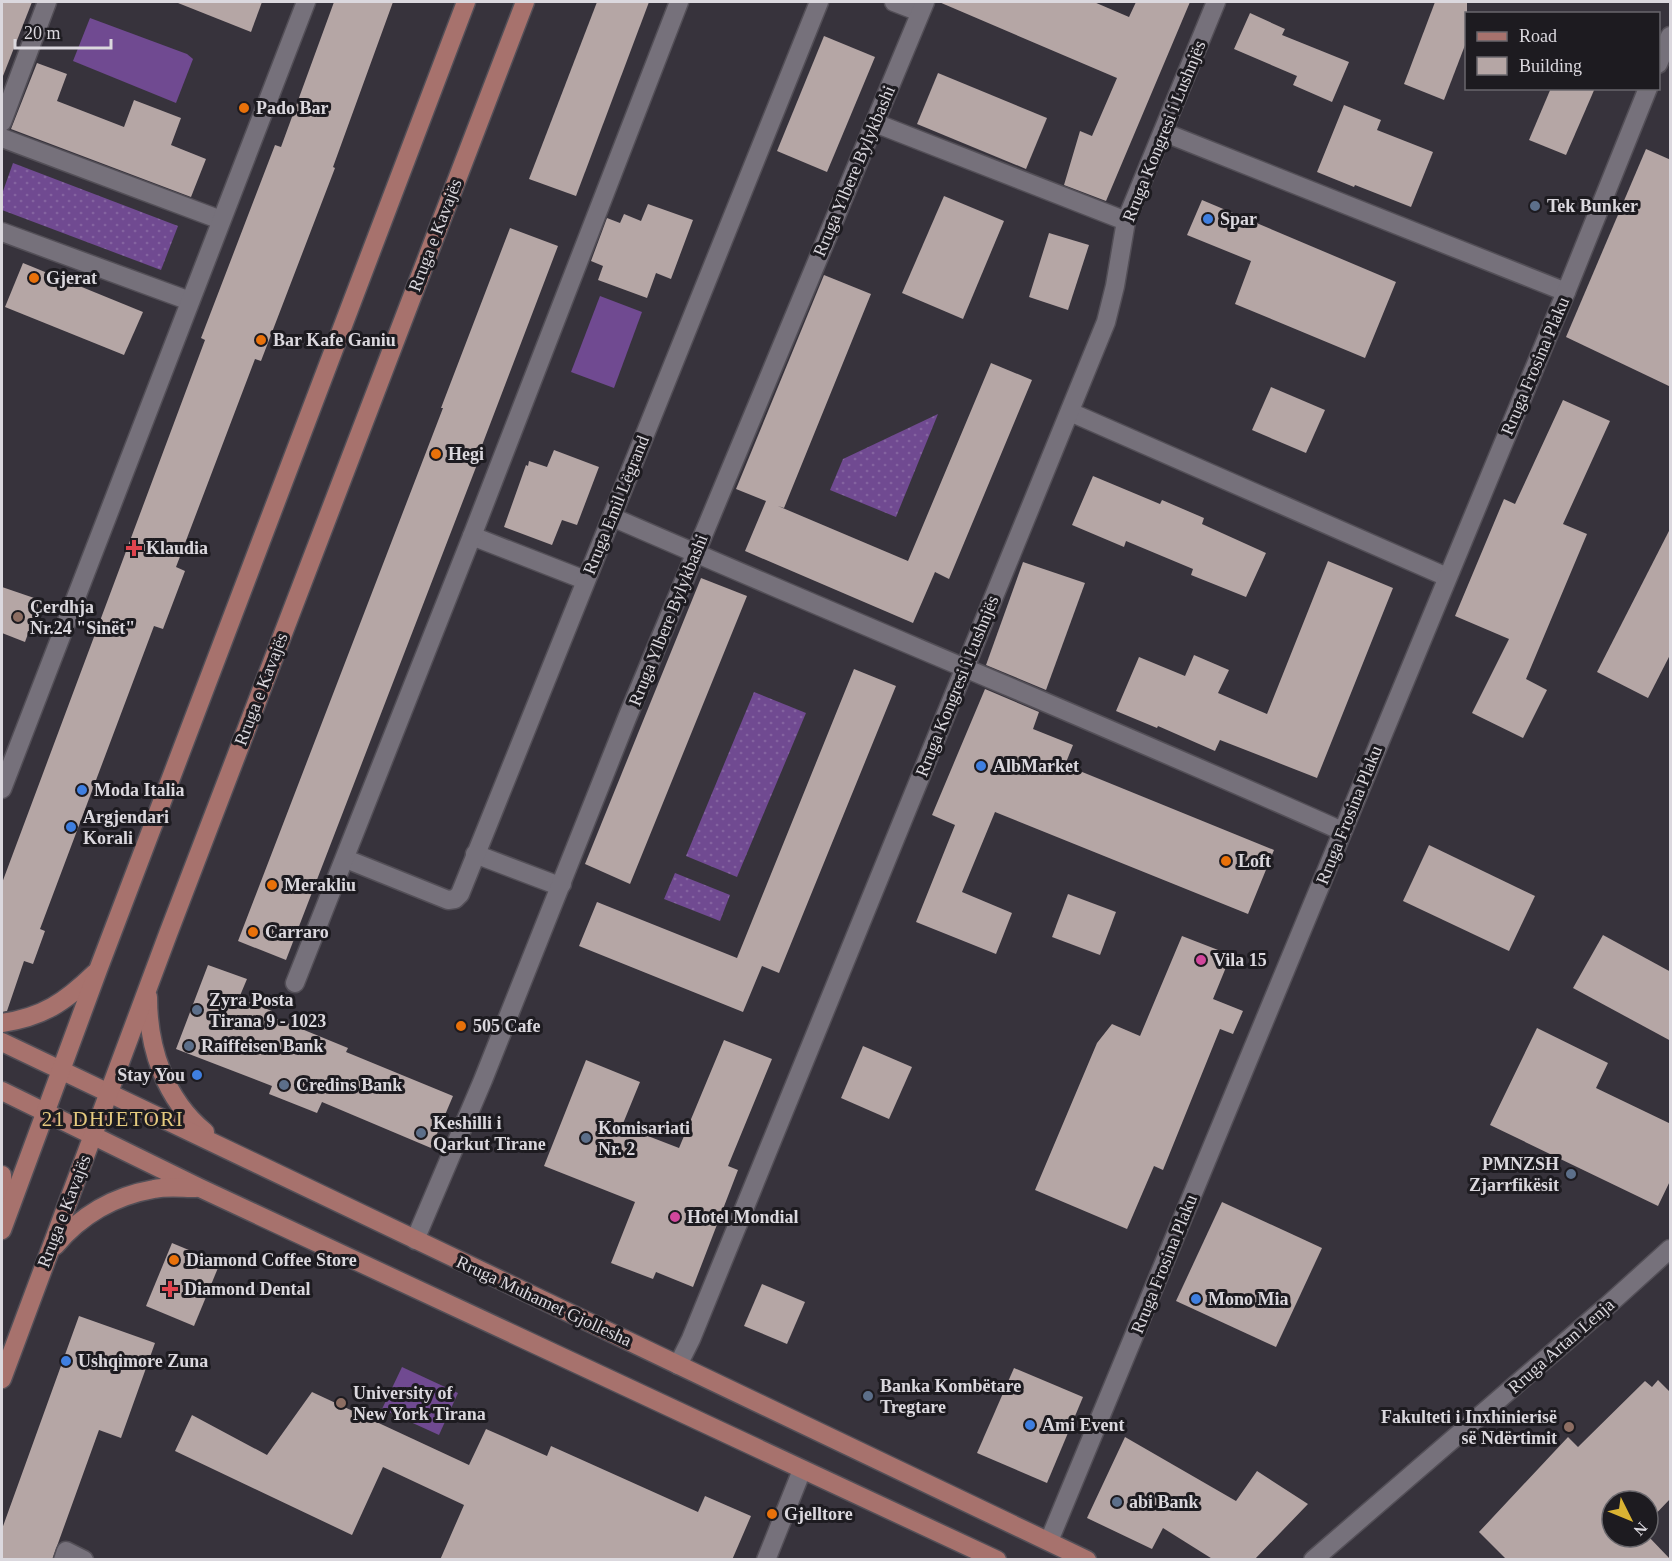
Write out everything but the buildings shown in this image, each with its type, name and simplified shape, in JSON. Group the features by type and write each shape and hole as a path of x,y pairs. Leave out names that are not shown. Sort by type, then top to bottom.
{"main road":[{"path":"3,1226 60,1070 466,2"},
{"name":"Rruga e Kavajës","path":"2,1378 148,986 525,2"},
{"path":"2,1023 18,1021 59,1004 98,970"},
{"path":"148,986 148,1014 159,1067 174,1097 195,1124 221,1145"},
{"name":"Rruga Muhamet Gjollesha","path":"2,1042 1087,1560"},
{"path":"2,1091 200,1188 997,1560"},
{"path":"2,1175 3,1226"},
{"path":"48,1254 66,1233 88,1215 112,1201 155,1188 200,1188"}],"street":[{"path":"2,122 47,2"},
{"path":"2,789 306,2"},
{"path":"295,984 346,859 679,2"},
{"name":"Rruga Emil Lëgrand","path":"346,859 448,900 455,899 460,894 819,2"},
{"path":"894,2 922,7"},
{"name":"Rruga Kongresi i Lushnjës","path":"678,1365 691,1339 1106,322 1115,286 1126,221 1216,2"},
{"name":"Rruga Ylbere Bylykbashi","path":"415,1240 483,1080 627,718 922,7"},
{"path":"1660,62 1671,36"},
{"name":"Rruga Frosina Plaku","path":"1049,1541 1566,292 1647,90"},
{"path":"875,123 1126,221"},
{"path":"1163,132 1566,292"},
{"path":"2,138 221,220"},
{"path":"2,232 190,301"},
{"path":"1070,412 1447,577"},
{"path":"612,517 964,669 1202,768 1342,831"},
{"path":"472,536 585,580"},
{"path":"475,854 554,884 562,884"},
{"name":"Rruga Artan Lenja","path":"1313,1560 1671,1249"},
{"path":"766,1560 802,1470"},
{"path":"63,1560 66,1551 84,1560"}],"shaded area":[{"path":"90,18 187,54 193,59 176,103 73,61"},
{"path":"13,163 178,226 161,270 2,210 2,194"},
{"path":"600,296 642,312 614,388 571,372"},
{"path":"938,414 896,517 830,490 843,459"},
{"path":"754,692 806,713 737,877 686,856"},
{"path":"675,873 730,895 720,921 664,899"},
{"path":"402,1367 458,1393 439,1435 382,1409"}],"place":[{"name":"Pado Bar","path":"244,108"},
{"name":"Tek Bunker","path":"1535,206"},
{"name":"Spar","path":"1208,219"},
{"name":"Gjerat","path":"34,278"},
{"name":"Bar Kafe Ganiu","path":"261,340"},
{"name":"Hegi","path":"436,454"},
{"name":"Klaudia","path":"134,548"},
{"name":"Çerdhja Nr.24 \"Sinët\"","path":"18,617"},
{"name":"AlbMarket","path":"981,766"},
{"name":"Moda Italia","path":"82,790"},
{"name":"Argjendari Korali","path":"71,827"},
{"name":"Loft","path":"1226,861"},
{"name":"Merakliu","path":"272,885"},
{"name":"Carraro","path":"253,932"},
{"name":"Vila 15","path":"1201,960"},
{"name":"Zyra Posta Tirana 9 - 1023","path":"197,1010"},
{"name":"505 Cafe","path":"461,1026"},
{"name":"Raiffeisen Bank","path":"189,1046"},
{"name":"Stay You","path":"197,1075"},
{"name":"Credins Bank","path":"284,1085"},
{"name":"Keshilli i Qarkut Tirane","path":"421,1133"},
{"name":"Komisariati Nr. 2","path":"586,1138"},
{"name":"PMNZSH Zjarrfikësit","path":"1571,1174"},
{"name":"Hotel Mondial","path":"675,1217"},
{"name":"Diamond Coffee Store","path":"174,1260"},
{"name":"Diamond Dental","path":"170,1289"},
{"name":"Mono Mia","path":"1196,1299"},
{"name":"Ushqimore Zuna","path":"66,1361"},
{"name":"Banka Kombëtare Tregtare","path":"868,1396"},
{"name":"University of New York Tirana","path":"341,1403"},
{"name":"Ami Event","path":"1030,1425"},
{"name":"Fakulteti i Inxhinierisë së Ndërtimit","path":"1569,1427"},
{"name":"abi Bank","path":"1117,1502"},
{"name":"Gjelltore","path":"772,1514"}],"district":[{"name":"21 DHJETORI","path":"113,1119"}]}
